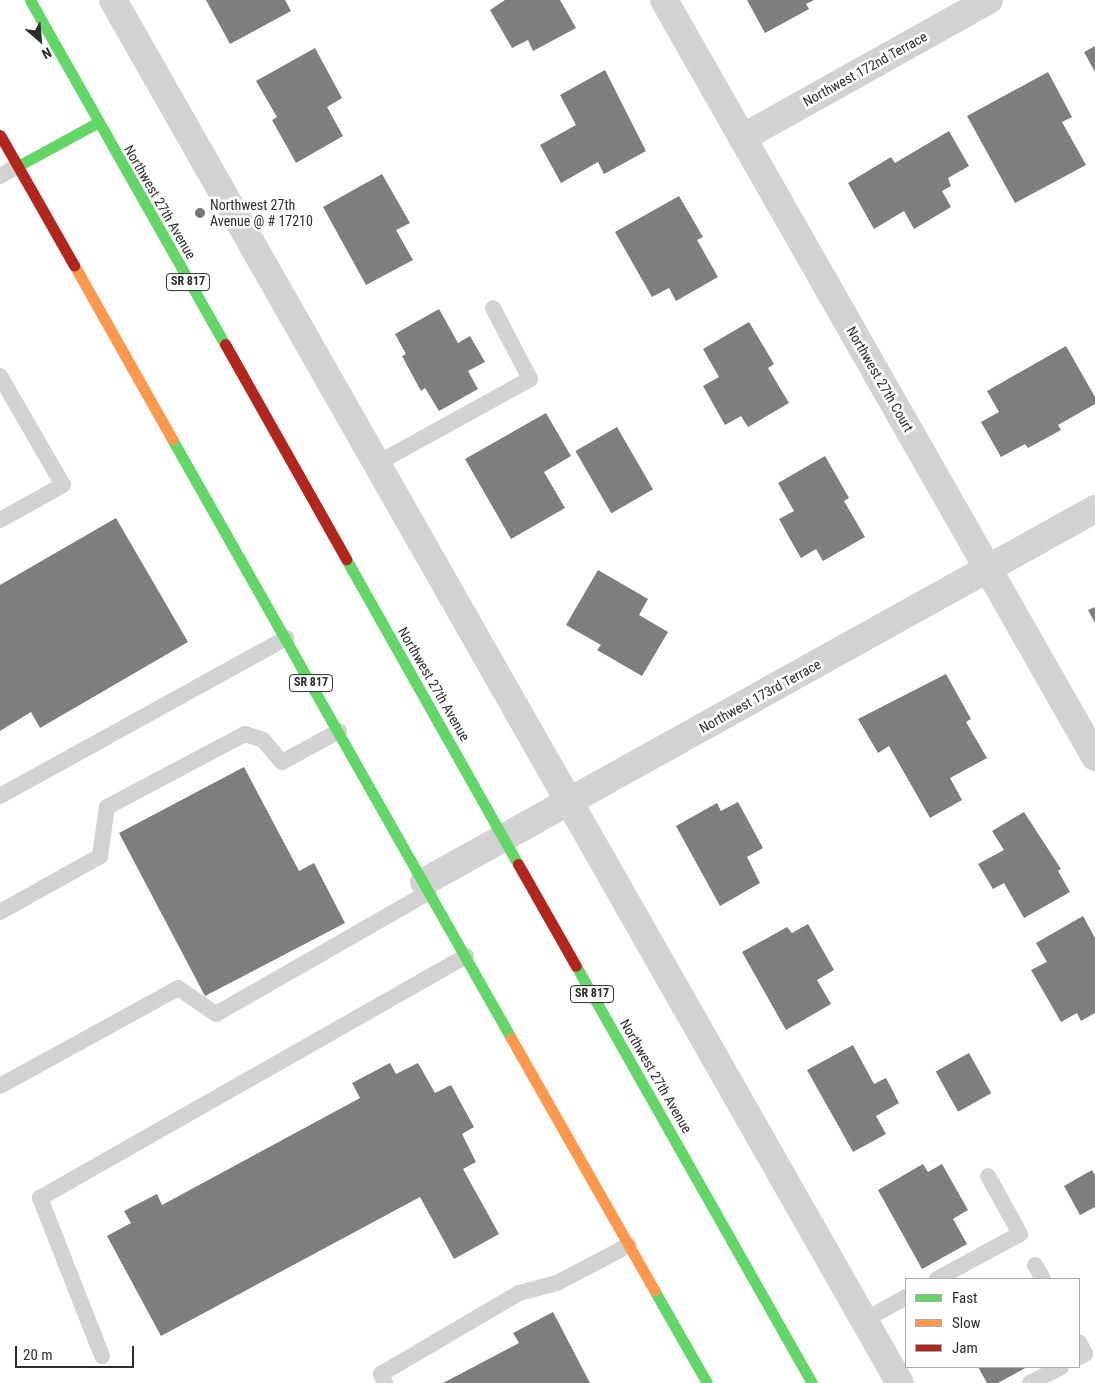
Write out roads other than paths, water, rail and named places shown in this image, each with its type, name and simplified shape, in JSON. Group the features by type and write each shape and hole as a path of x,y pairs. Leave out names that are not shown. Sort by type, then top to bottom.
{"main road":[{"name":"Northwest 27th Avenue","path":"30,0 97,123 504,837 812,1383"},
{"path":"18,166 97,123"},
{"name":"SR 817","path":"0,135 707,1383"}],"street":[{"path":"113,0 900,1383"},
{"name":"Northwest 27th Court","path":"664,0 1095,757"},
{"name":"Northwest 172nd Terrace","path":"742,138 989,0"},
{"name":"Northwest 173rd Terrace","path":"426,887 504,837 1095,509"}],"lane":[{"path":"0,176 18,166"},
{"path":"376,464 530,379 493,308"},
{"path":"0,376 63,485 0,520"},
{"path":"0,796 286,638"},
{"path":"0,912 100,856 107,807 245,734 263,740 282,762 338,731"},
{"path":"0,1086 178,988 216,1014 371,925 426,887"},
{"path":"102,1356 40,1198 466,956"},
{"path":"940,1278 1020,1234 988,1176"},
{"path":"384,1383 381,1374 520,1292 557,1283 628,1245"},
{"path":"1035,1265 1042,1278"},
{"path":"864,1320 905,1297"},
{"path":"1080,1344 1085,1354 1080,1356"},
{"path":"1030,1383 1059,1368"}],"place":[{"name":"Northwest 27th Avenue @ # 17210","path":"200,213"}]}
